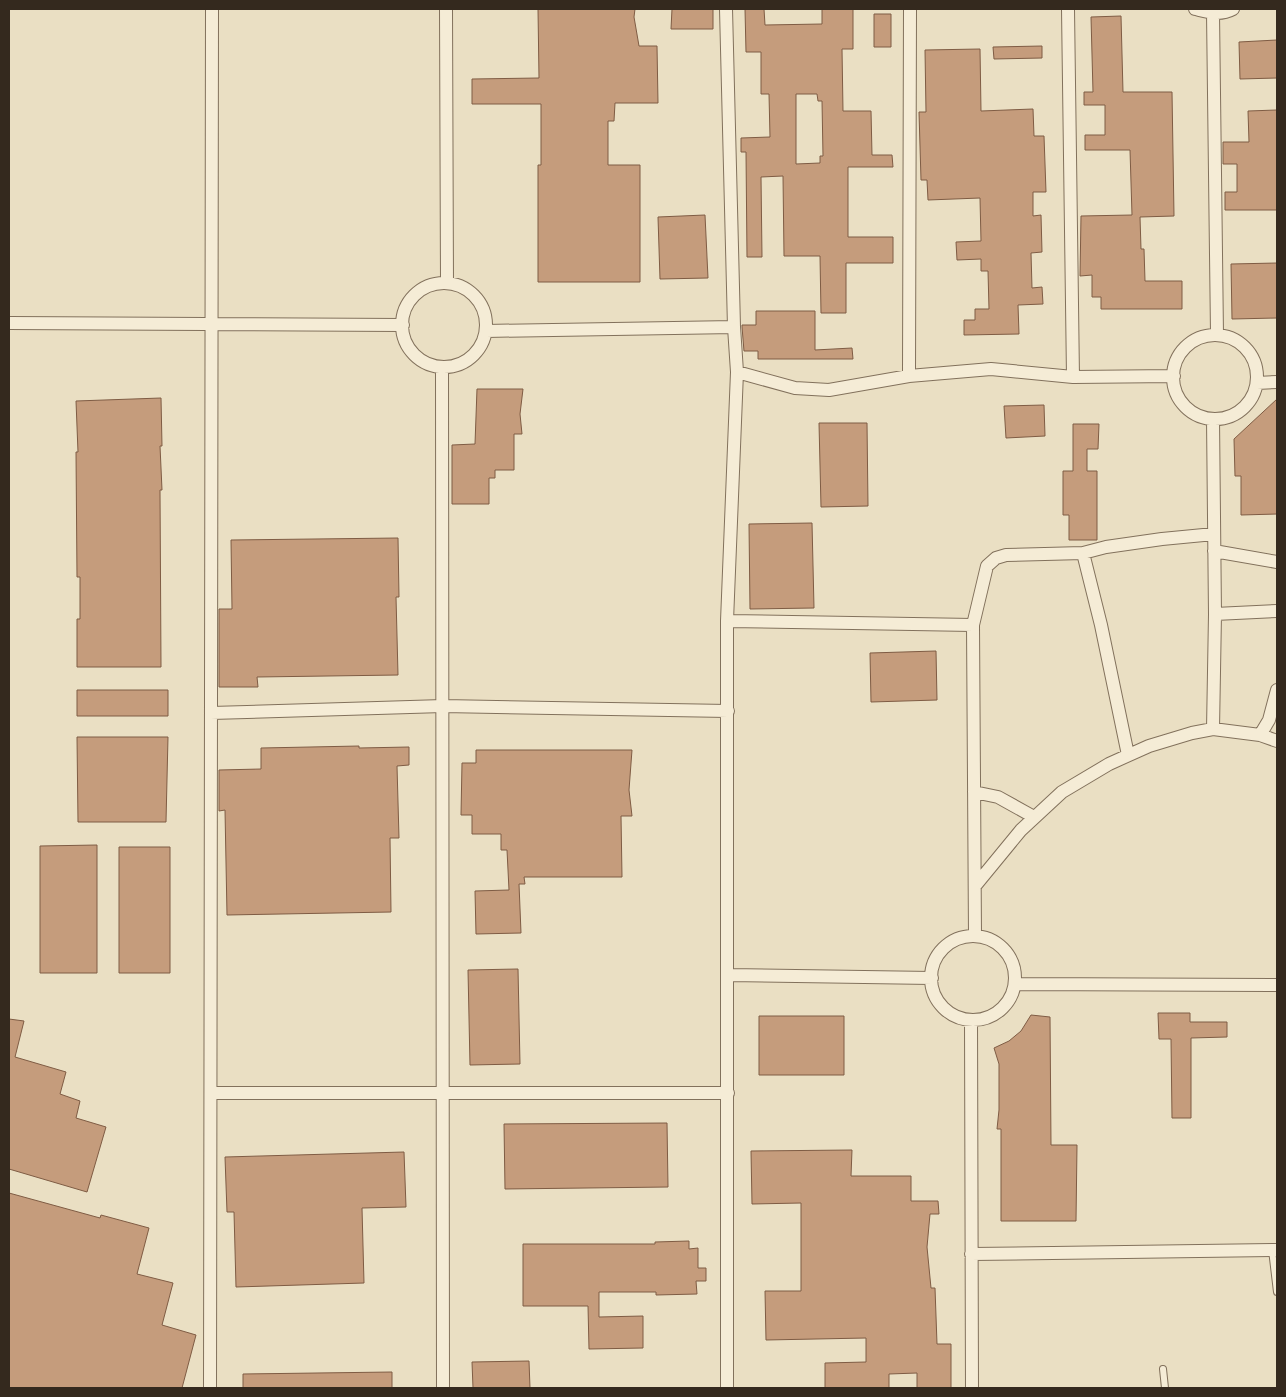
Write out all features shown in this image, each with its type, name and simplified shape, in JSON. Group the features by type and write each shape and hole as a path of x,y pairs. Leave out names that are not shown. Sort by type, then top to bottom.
{"street":[{"path":"210,1388 212,9"},
{"path":"446,9 447,283"},
{"path":"726,9 734,327 738,372 727,621 727,1388"},
{"path":"909,376 910,9"},
{"path":"1068,9 1073,377"},
{"path":"1196,9 1213,14 1228,12 1233,9"},
{"path":"1213,14 1217,334"},
{"path":"447,283 464,287 477,298 485,312 486,331 482,344 472,356 457,366 442,367 425,363 412,352 404,338 403,325 402,320 407,305 418,292 432,285 447,283"},
{"path":"9,323 403,325"},
{"path":"486,331 734,327"},
{"path":"1217,334 1234,339 1248,350 1255,364 1257,383 1252,396 1243,408 1228,417 1213,419 1196,414 1182,404 1175,389 1174,376 1173,371 1178,357 1189,343 1203,336 1217,334"},
{"path":"442,367 443,1388"},
{"path":"738,372 795,388 829,390 909,376 991,369 1073,377 1174,376"},
{"path":"1257,383 1277,382"},
{"path":"1213,419 1215,614 1213,729"},
{"path":"975,935 973,625 987,566 996,558 1006,555 1083,553 1153,541 1214,534"},
{"path":"1214,551 1277,562"},
{"path":"1083,553 1101,625 1128,755"},
{"path":"1215,614 1277,611"},
{"path":"727,621 973,625"},
{"path":"1260,735 1269,720 1277,690"},
{"path":"211,713 443,706 728,711"},
{"path":"975,886 1034,817 1062,792 1109,764 1149,746 1192,733 1213,729 1260,735 1277,741"},
{"path":"974,792 998,797 1034,817"},
{"path":"975,935 992,940 1006,951 1013,965 1015,984 1010,997 1001,1009 986,1018 971,1020 954,1015 940,1004 933,990 932,978 931,972 936,958 947,945 960,937 975,935"},
{"path":"728,975 932,978"},
{"path":"1015,984 1277,985"},
{"path":"971,1020 972,1388"},
{"path":"211,1093 728,1093"},
{"path":"971,1254 1275,1250"}],"lane":[{"path":"1275,1250 1277,1292"},
{"path":"1163,1369 1165,1388"}],"building":[{"path":"538,9 635,9 634,17 639,46 657,46 658,103 615,103 614,121 608,121 608,165 640,165 640,282 538,282 538,165 541,165 541,104 472,104 472,79 539,78"},
{"path":"672,9 713,9 713,29 671,29"},
{"path":"745,9 764,9 765,25 822,24 822,9 853,9 853,49 842,49 843,111 871,111 872,155 892,155 893,167 848,167 848,237 893,237 893,263 846,263 846,313 821,313 820,256 784,256 783,176 761,177 762,257 747,257 746,152 741,152 741,138 770,137 769,94 761,94 761,52 746,52","holes":["796,94 817,94 818,101 822,101 823,156 820,156 820,163 796,164"]},
{"path":"874,14 891,14 891,47 874,47"},
{"path":"1121,16 1123,92 1172,92 1174,216 1140,217 1141,249 1144,249 1145,281 1182,281 1182,309 1101,309 1101,297 1092,297 1092,275 1080,276 1081,216 1132,215 1130,150 1085,150 1085,135 1105,135 1105,105 1084,105 1084,92 1093,92 1091,17"},
{"path":"1277,40 1277,78 1240,79 1239,42"},
{"path":"1042,46 1042,58 994,59 993,47"},
{"path":"980,49 981,111 1033,109 1034,136 1044,136 1046,192 1033,192 1033,216 1041,215 1042,252 1031,253 1032,288 1042,287 1043,304 1018,305 1019,334 964,335 964,320 975,320 975,309 989,309 988,271 981,271 981,259 957,260 956,242 981,241 980,198 928,200 927,180 921,180 919,112 926,112 925,50"},
{"path":"1277,110 1277,210 1225,210 1225,192 1237,192 1237,164 1223,164 1223,142 1249,142 1248,111"},
{"path":"705,215 708,278 660,279 658,217"},
{"path":"1277,263 1277,318 1232,319 1231,264"},
{"path":"756,311 815,311 815,350 852,348 853,359 758,359 758,351 744,351 742,327 742,325 756,325"},
{"path":"477,389 523,389 520,414 522,434 514,434 514,470 495,470 495,478 489,478 489,504 452,504 452,445 475,444"},
{"path":"161,398 161,667 77,667 77,619 80,619 80,577 77,577 76,452 78,452 76,401"},
{"path":"1277,399 1277,514 1241,515 1241,476 1235,476 1234,439"},
{"path":"1044,405 1045,436 1006,438 1004,406"},
{"path":"819,423 867,423 868,506 821,507"},
{"path":"1073,424 1099,424 1098,449 1087,449 1087,471 1097,471 1097,540 1069,540 1069,515 1063,515 1063,471 1073,471"},
{"path":"812,523 814,608 750,609 749,524"},
{"path":"398,538 399,597 396,597 398,675 257,677 258,687 219,687 219,609 232,609 231,540"},
{"path":"936,651 937,700 871,702 870,653"},
{"path":"77,690 168,690 168,716 77,716"},
{"path":"77,737 168,737 166,822 78,822"},
{"path":"359,746 359,748 409,747 409,765 397,766 399,838 390,838 391,912 227,915 225,810 219,811 219,770 261,769 261,748"},
{"path":"476,750 632,750 629,790 632,816 621,816 622,877 524,877 525,884 519,884 521,933 476,934 475,891 509,890 507,850 501,850 501,834 472,834 472,815 461,815 462,763 476,763"},
{"path":"97,845 97,973 40,973 40,846"},
{"path":"119,847 170,847 170,973 119,973"},
{"path":"518,969 520,1064 470,1065 468,970"},
{"path":"1158,1013 1190,1013 1190,1022 1227,1022 1227,1037 1191,1038 1191,1118 1172,1118 1171,1039 1159,1039"},
{"path":"1031,1015 1050,1017 1051,1145 1077,1145 1076,1221 1001,1221 1001,1129 997,1129 999,1064 994,1048 1009,1041 1021,1031"},
{"path":"759,1016 844,1016 844,1075 759,1075"},
{"path":"9,1019 24,1021 15,1057 66,1072 60,1094 80,1101 76,1118 106,1127 87,1192 9,1169"},
{"path":"667,1123 668,1187 505,1189 504,1124"},
{"path":"852,1150 851,1176 911,1176 911,1201 938,1201 939,1214 930,1214 927,1247 931,1288 935,1288 937,1344 951,1344 951,1388 917,1388 917,1373 889,1374 889,1388 825,1388 825,1363 866,1362 866,1338 766,1340 765,1291 801,1291 801,1203 752,1204 751,1151"},
{"path":"404,1152 406,1207 362,1208 364,1283 236,1287 234,1212 227,1212 225,1157"},
{"path":"9,1193 100,1218 101,1215 149,1228 137,1274 173,1283 162,1325 196,1335 182,1388 9,1388"},
{"path":"689,1241 689,1249 698,1248 698,1268 706,1268 706,1281 696,1281 697,1294 656,1295 656,1292 599,1292 599,1317 643,1316 643,1348 589,1349 588,1306 523,1306 523,1244 655,1244 655,1242"},
{"path":"529,1361 530,1388 473,1388 472,1362"},
{"path":"392,1372 392,1388 243,1388 243,1374"}]}
